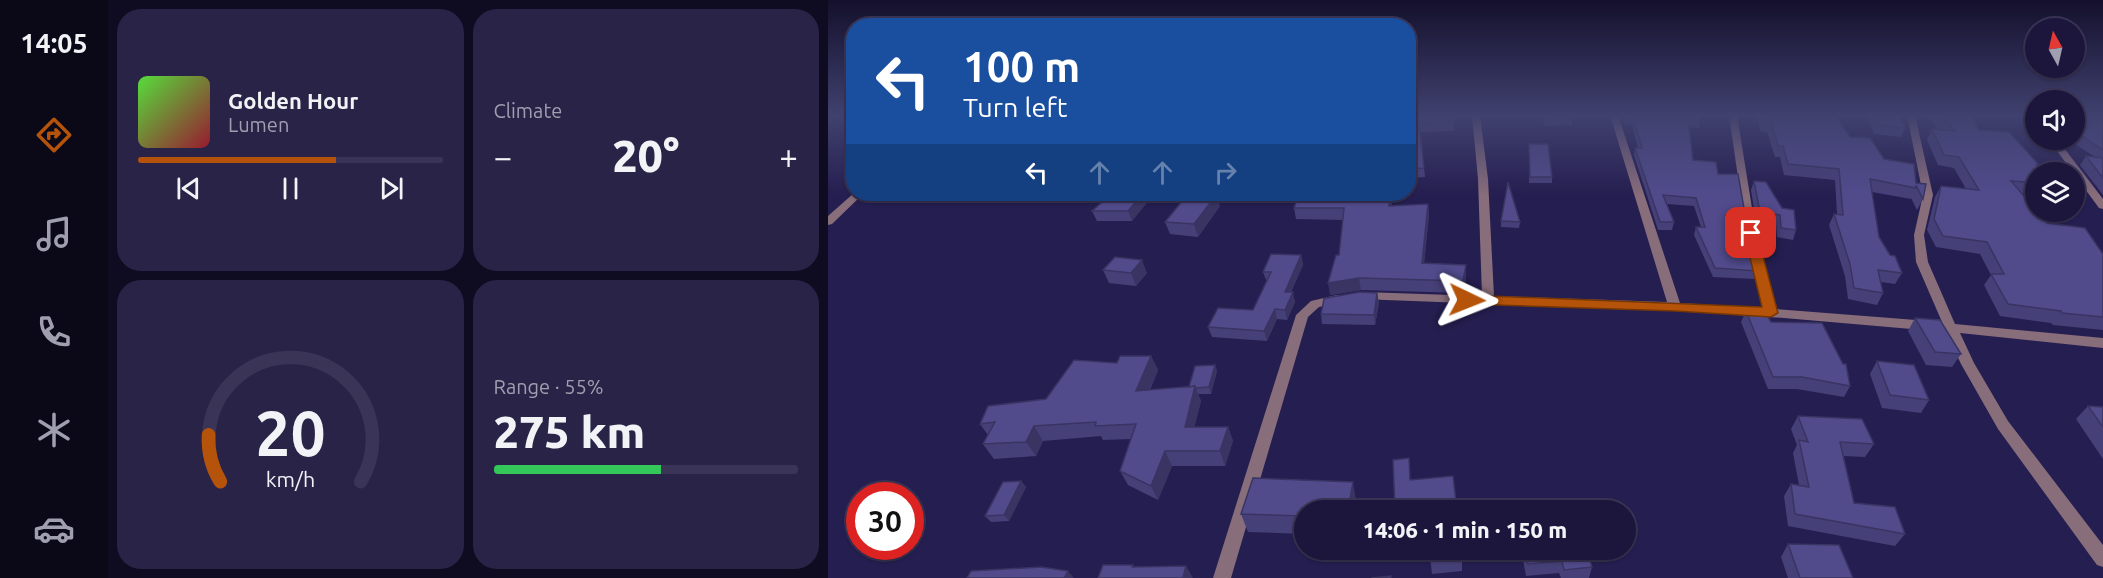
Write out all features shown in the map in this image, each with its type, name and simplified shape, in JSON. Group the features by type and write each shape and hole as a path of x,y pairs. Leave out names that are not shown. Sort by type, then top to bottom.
{"street":[{"path":"1479,142 1483,179 1488,301"},
{"path":"1623,142 1675,307"},
{"path":"1737,142 1751,233 1771,313"},
{"path":"1917,142 1928,195 1919,235 1922,262 1950,326 2003,425 2103,559"},
{"path":"2061,150 2103,207"},
{"path":"828,222 850,201"},
{"path":"1222,578 1302,315 1315,304 1322,302 1361,296 1675,307 1950,326 2103,343"}],"building":[{"path":"1416,142 1421,142 1424,168 1416,168"},
{"path":"1640,142 1691,142 1693,160 1716,162 1718,174 1738,174 1745,214 1726,215 1745,251 1750,251 1757,271 1715,268 1696,227 1705,227 1696,198 1663,195 1674,222 1660,222 1635,148 1642,148"},
{"path":"1777,142 1873,142 1884,159 1914,164 1916,183 1926,184 1923,199 1916,185 1916,188 1870,179 1879,237 1890,255 1895,256 1902,273 1878,270 1883,293 1854,288 1850,264 1834,214 1843,215 1839,169 1788,164 1783,146 1778,146"},
{"path":"1938,142 2018,142 2036,162 2025,162 2025,182 2011,181 2025,197 2025,222 2046,222 2085,228 2103,254 2103,317 2008,304 1991,274 2004,274 1987,242 1943,236 1934,219 1941,186 1979,190 1959,157 1944,155"},
{"path":"2091,142 2103,142 2103,150"},
{"path":"1529,144 1548,144 1552,177 1530,177"},
{"path":"2086,156 2103,158 2103,178"},
{"path":"1754,181 1766,182 1782,208 1794,210 1796,230 1781,228 1780,215 1760,212"},
{"path":"1508,182 1520,222 1501,221"},
{"path":"1103,201 1137,201 1128,211 1092,211"},
{"path":"1182,201 1212,201 1194,224 1165,222"},
{"path":"1296,201 1390,201 1389,206 1428,204 1422,263 1466,265 1463,281 1359,278 1328,283 1336,255 1339,255 1344,208 1294,208"},
{"path":"1271,254 1301,255 1285,292 1293,292 1285,310 1275,309 1264,331 1208,327 1218,308 1253,310 1271,272 1263,272"},
{"path":"1115,257 1142,260 1131,273 1103,270"},
{"path":"1360,292 1377,293 1374,315 1321,314 1324,299"},
{"path":"1764,310 1771,322 1822,323 1843,364 1846,364 1850,386 1802,377 1773,377 1746,311"},
{"path":"1915,318 1940,320 1961,354 1935,352"},
{"path":"1120,356 1151,356 1136,391 1195,386 1185,427 1228,427 1220,451 1165,451 1151,486 1120,471 1136,424 1095,426 1096,422 1034,426 1026,442 983,444 995,422 980,424 988,406 1046,399 1074,360 1117,363"},
{"path":"1877,361 1914,365 1929,400 1890,395"},
{"path":"1215,365 1209,387 1189,387 1195,366"},
{"path":"2088,406 2103,407 2103,427"},
{"path":"1798,416 1862,419 1874,444 1840,442 1854,503 1895,507 1905,534 1795,514 1791,484 1809,487 1799,440 1808,442"},
{"path":"1409,458 1410,480 1453,476 1456,500 1395,500 1393,460"},
{"path":"1253,478 1353,482 1350,500 1294,500 1294,516 1241,514"},
{"path":"1021,481 1004,515 985,516 1003,482"},
{"path":"1788,544 1839,545 1853,578 1800,578"},
{"path":"1527,560 1590,560 1592,567 1564,570 1562,561 1528,564"},
{"path":"1103,565 1186,566 1183,578 1098,578"},
{"path":"1041,567 1068,571 1064,578 967,578 971,571"}],"route":[{"path":"1467,300 1675,307 1771,313 1751,233"}]}
